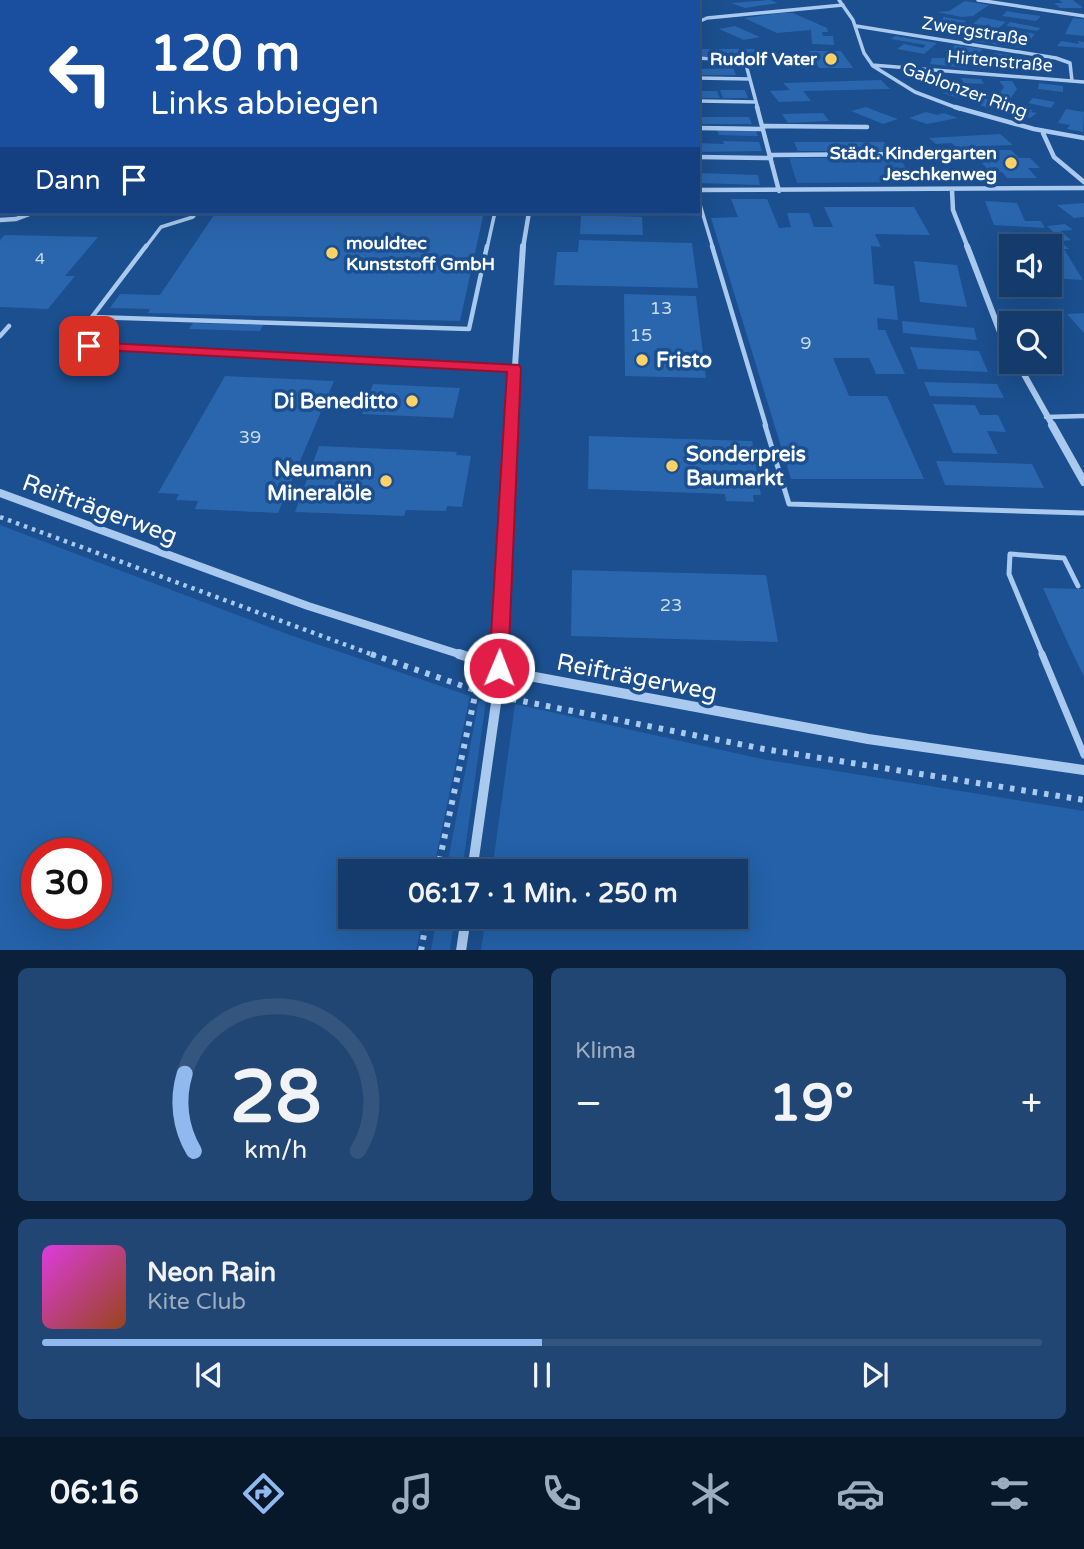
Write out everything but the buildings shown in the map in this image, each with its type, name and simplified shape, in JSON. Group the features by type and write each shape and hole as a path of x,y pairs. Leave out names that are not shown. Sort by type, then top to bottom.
{"street":[{"name":"Gablonzer Ring","path":"839,0 856,26 862,49 872,65 897,82 985,117 1043,133 1084,138"},
{"path":"978,0 1084,16"},
{"path":"700,21 789,8 844,5"},
{"path":"700,16 707,18"},
{"name":"Zwergstraße","path":"856,26 1056,58 1070,63 1072,81"},
{"path":"700,58 745,61 779,191"},
{"name":"Hirtenstraße","path":"872,65 1084,82"},
{"path":"700,78 750,79"},
{"path":"700,102 756,102"},
{"path":"700,128 867,127"},
{"path":"1043,133 1054,157 1084,182"},
{"path":"700,157 902,154"},
{"path":"700,190 1084,188"},
{"path":"952,190 953,210 999,329"},
{"path":"0,220 16,219 30,214"},
{"path":"474,859 497,696 514,368 523,245 529,214"},
{"path":"1023,374 1084,482"},
{"name":"Reifträgerweg","path":"0,493 308,606 524,676 868,739 1084,769"},
{"path":"461,950 464,929"}],"lane":[{"path":"700,205 789,504 1084,513"},
{"path":"195,214 162,227 92,317 469,328 495,214"},
{"path":"0,336 9,326"},
{"path":"62,345 514,368"},
{"path":"1046,417 1084,416"},
{"path":"1078,586 1064,558 1010,554 1009,574 1084,755"}],"path":[{"path":"0,517 294,628 475,691 440,859"},
{"path":"497,696 764,749 1084,800"},
{"path":"421,950 425,929"}],"shaded area":[{"path":"789,158 900,158 914,182 797,183"},
{"path":"0,525 290,635 470,696 436,859 338,859 338,929 420,929 416,950 0,950"},
{"path":"479,700 486,701 464,859 448,859"},
{"path":"515,704 762,759 1084,811 1084,950 481,950 484,929 748,929 748,859 494,859"},
{"path":"435,929 453,929 450,950 431,950"}],"place":[{"name":"Rudolf Vater","path":"831,59"},
{"name":"Städt. Kindergarten Jeschkenweg","path":"1011,163"},
{"name":"mouldtec Kunststoff GmbH","path":"332,253"},
{"name":"Fristo","path":"642,360"},
{"name":"Di Beneditto","path":"412,401"},
{"name":"Sonderpreis Baumarkt","path":"672,466"},
{"name":"Neumann Mineralöle","path":"386,481"}],"route":[{"path":"89,346 514,368 499,668"}]}
